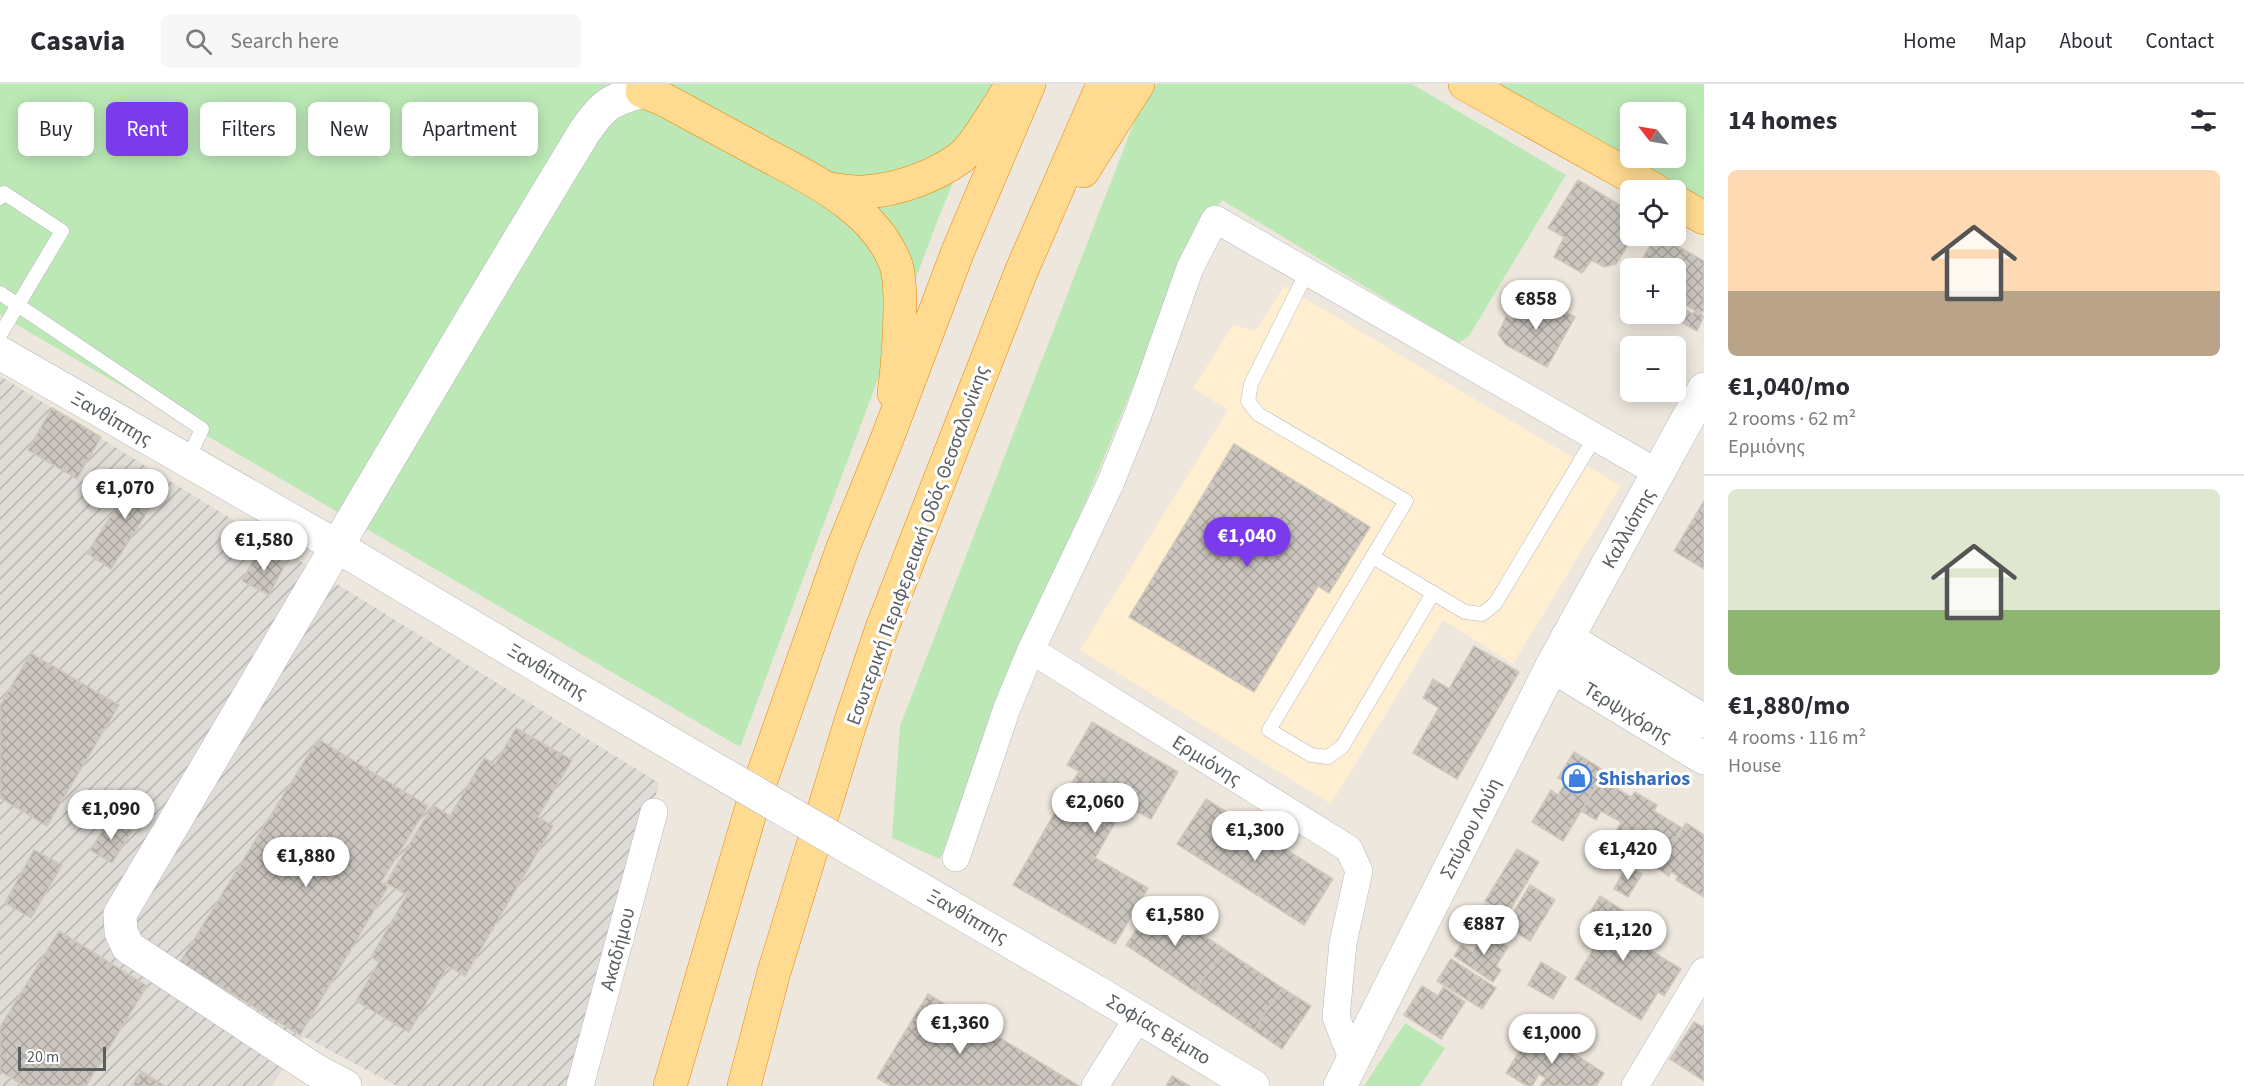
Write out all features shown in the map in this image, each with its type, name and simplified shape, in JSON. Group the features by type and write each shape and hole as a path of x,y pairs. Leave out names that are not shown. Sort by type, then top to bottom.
{"highway":[{"path":"828,189 863,193 894,189 935,172 962,157 990,120 1012,84"},
{"path":"670,1086 753,803 842,550 887,439 958,251 1029,84"},
{"name":"Εσωτερική Περιφερειακή Οδός Θεσσαλονίκης","path":"744,1086 774,972 882,628 1021,272 1103,84"},
{"path":"1021,272 1138,84"},
{"path":"1465,84 1637,180"},
{"path":"640,87 828,189 868,220 886,243 897,268 899,310 895,386 887,439"},
{"path":"1686,208 1704,218"}],"street":[{"path":"345,1086 311,1078 128,947 121,932 120,914 462,334 585,131 601,108 640,87"},
{"path":"956,858 1003,719 1031,650 1110,484 1139,412 1190,268 1215,219 1658,473"},
{"name":"Ξανθίππης","path":"0,353 338,546 560,679 1095,991"},
{"name":"Καλλιόπης","path":"1560,652 1704,389"},
{"name":"Ερμιόνης","path":"1031,650 1349,849 1359,871 1343,943 1336,1017 1346,1073"},
{"name":"Τερψιχόρης","path":"1560,652 1704,721"},
{"name":"Τερψιχόρης","path":"1560,652 1704,758"},
{"name":"Σπύρου Λούη","path":"1346,1073 1560,652"},
{"name":"Ακαδήμου","path":"579,1086 654,812"},
{"path":"1635,1086 1704,971"},
{"name":"Σοφίας Βέμπο","path":"1095,991 1253,1086"},
{"path":"1095,1086 1139,1016"}],"lane":[{"path":"0,198 4,193 62,231 0,335"},
{"path":"1307,272 1251,384 1248,401 1258,414 1406,501 1269,730 1311,755 1328,757 1342,747 1433,593"},
{"path":"0,293 202,429 187,461"},
{"path":"1373,557 1465,612 1482,614 1495,604 1595,437"}],"shaded area":[{"path":"1284,286 1621,486 1513,664 1443,620 1331,804 1080,650 1228,410 1193,388 1233,325 1256,331"},
{"path":"0,376 659,783 576,1086 397,1086 303,1036 272,1086 0,1086"}],"green space":[{"path":"0,84 994,84 938,219 740,747 0,315"},
{"path":"1157,84 1412,84 1566,175 1469,336 1458,343 1222,200 1193,239 940,859 892,838 900,726 1140,107"},
{"path":"1498,84 1704,84 1704,214 1686,203 1686,180 1650,180 1631,168 1686,168 1686,102 1620,102 1620,161"},
{"path":"1405,1023 1445,1048 1420,1086 1364,1086"}],"building":[{"path":"1578,180 1620,205 1620,246 1628,246 1616,264 1604,267 1592,260 1582,273 1554,257 1564,237 1548,228"},
{"path":"1650,246 1678,246 1704,261 1704,310 1701,314 1686,305 1686,258 1643,258"},
{"path":"1528,294 1556,314 1559,309 1575,317 1547,367 1506,345 1498,334 1506,317 1512,321"},
{"path":"1686,310 1693,314 1695,311 1704,316 1697,331 1684,324"},
{"path":"52,408 101,437 77,479 28,450"},
{"path":"1234,444 1370,527 1329,593 1318,586 1254,692 1129,617"},
{"path":"140,471 164,486 111,569 87,553"},
{"path":"1704,501 1704,569 1674,551"},
{"path":"259,549 286,563 269,595 242,581"},
{"path":"1474,646 1519,672 1457,779 1413,753 1439,708 1423,698 1433,679 1449,689"},
{"path":"31,653 119,705 47,826 0,798 0,705"},
{"path":"1092,722 1178,772 1151,819 1125,805 1095,858 1148,888 1115,944 1013,885 1079,771 1067,765"},
{"path":"516,728 572,760 538,817 553,826 465,976 448,966 409,1032 356,1001 379,962 371,957 407,895 386,883 433,805 450,816 484,758 495,764"},
{"path":"318,739 428,806 381,882 388,887 300,1035 180,962"},
{"path":"1574,752 1605,771 1563,841 1532,822 1551,790 1558,795 1566,782 1558,778"},
{"path":"1601,779 1631,797 1635,792 1657,805 1654,811 1682,828 1662,861 1648,853 1654,843 1641,835 1635,845 1615,833 1621,822 1601,811 1596,820 1581,811"},
{"path":"1206,799 1333,879 1304,925 1177,844"},
{"path":"111,818 132,831 112,863 90,850"},
{"path":"1686,823 1704,835 1704,897 1676,880 1678,876 1671,872 1669,876 1658,869"},
{"path":"1517,849 1539,862 1507,915 1485,901"},
{"path":"34,850 62,865 31,918 5,903"},
{"path":"1627,865 1642,874 1628,897 1614,889"},
{"path":"1530,885 1555,900 1530,941 1505,926"},
{"path":"1600,896 1640,921 1630,938 1681,969 1664,996 1658,992 1641,1020 1575,979 1599,940 1580,929"},
{"path":"1154,903 1224,949 1195,991 1126,945"},
{"path":"1485,904 1509,918 1498,935 1475,921"},
{"path":"59,931 147,986 86,1086 24,1086 0,1071 0,1027"},
{"path":"1485,932 1508,947 1496,966 1501,970 1493,982 1454,956 1461,945 1473,952"},
{"path":"1224,949 1282,988 1254,1030 1195,991"},
{"path":"1451,959 1496,988 1482,1009 1437,981"},
{"path":"1541,962 1566,977 1553,999 1528,985"},
{"path":"1422,986 1438,996 1443,987 1465,1002 1441,1039 1404,1015"},
{"path":"1282,988 1311,1006 1282,1049 1254,1030"},
{"path":"928,994 1079,1086 891,1086 877,1078"},
{"path":"1694,1022 1703,1027 1704,1025 1704,1081 1670,1059"},
{"path":"1534,1028 1604,1073 1596,1086 1540,1086 1546,1078 1539,1074 1532,1086 1527,1086 1506,1073"},
{"path":"141,1071 165,1086 132,1086"},
{"path":"1172,1076 1190,1086 1166,1086"}],"place":[{"name":"Shisharios","path":"1577,778"}]}
